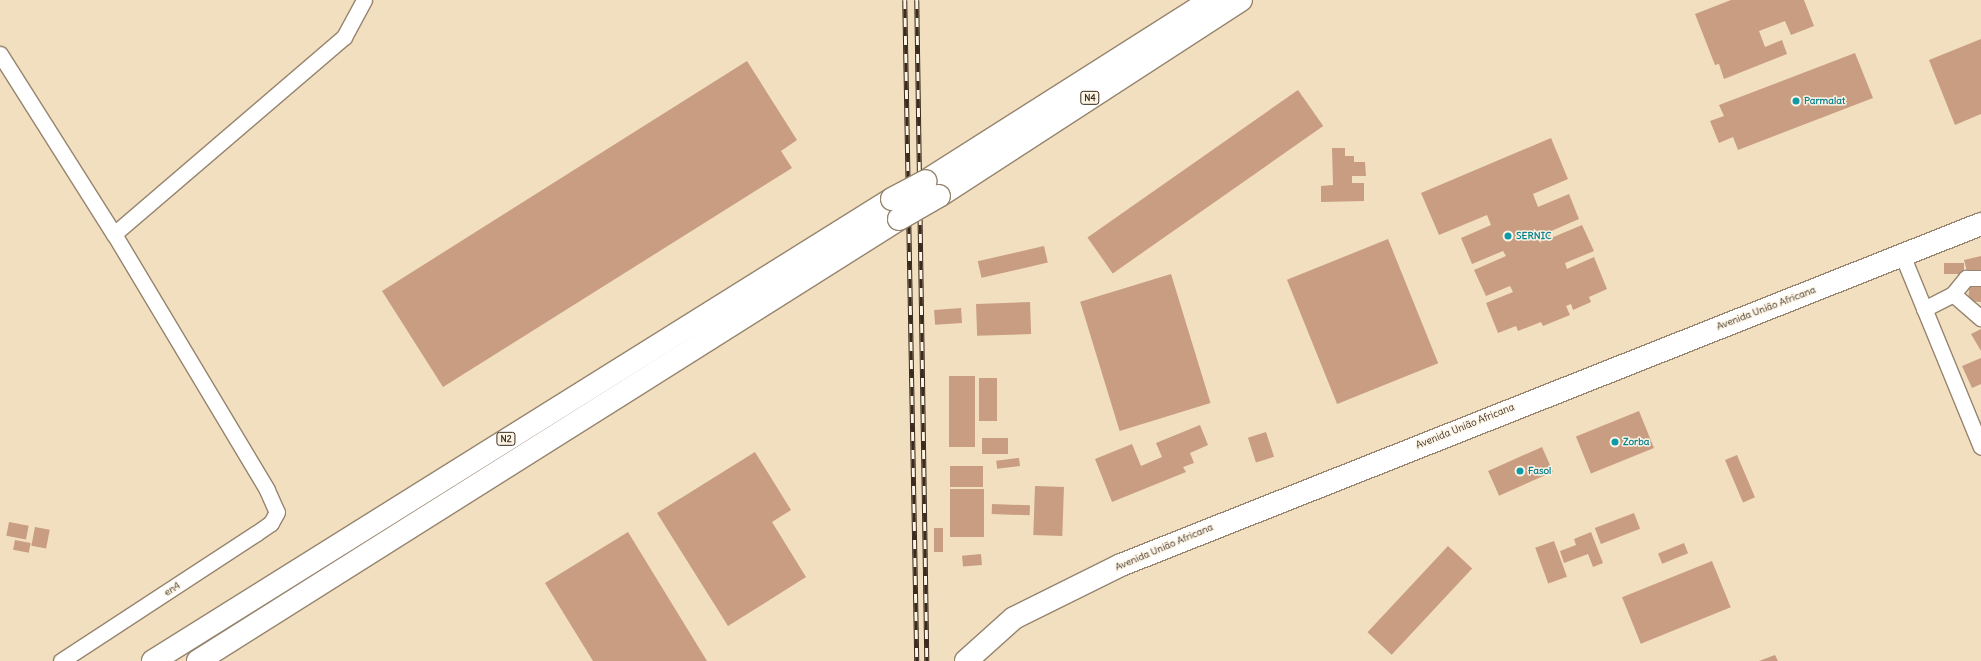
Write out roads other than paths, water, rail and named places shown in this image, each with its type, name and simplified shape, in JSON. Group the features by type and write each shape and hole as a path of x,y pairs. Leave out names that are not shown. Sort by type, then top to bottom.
{"main road":[{"name":"N4","path":"932,189 1211,0"},
{"name":"N4","path":"860,218 895,209 932,189 1241,0"},
{"name":"N2","path":"198,661 895,209"},
{"name":"N2","path":"153,661 860,218"},
{"name":"Avenida União Africana","path":"966,661 1014,618 1121,565 1641,356 1903,257 1981,224"}],"street":[{"path":"0,54 114,234 344,36 364,0"},
{"name":"en4","path":"61,661 271,523 277,512 267,490 114,234"},
{"path":"1903,257 1981,448"},
{"path":"1924,309 1953,294 1966,278 1981,278"},
{"path":"1953,294 1981,318"}],"railway":[{"path":"905,0 917,661"},
{"path":"917,0 927,661"}],"place":[{"name":"Parmalat","path":"1796,101"},
{"name":"SERNIC","path":"1508,236"},
{"name":"Zorba","path":"1615,442"},
{"name":"Fasol","path":"1520,471"}]}
